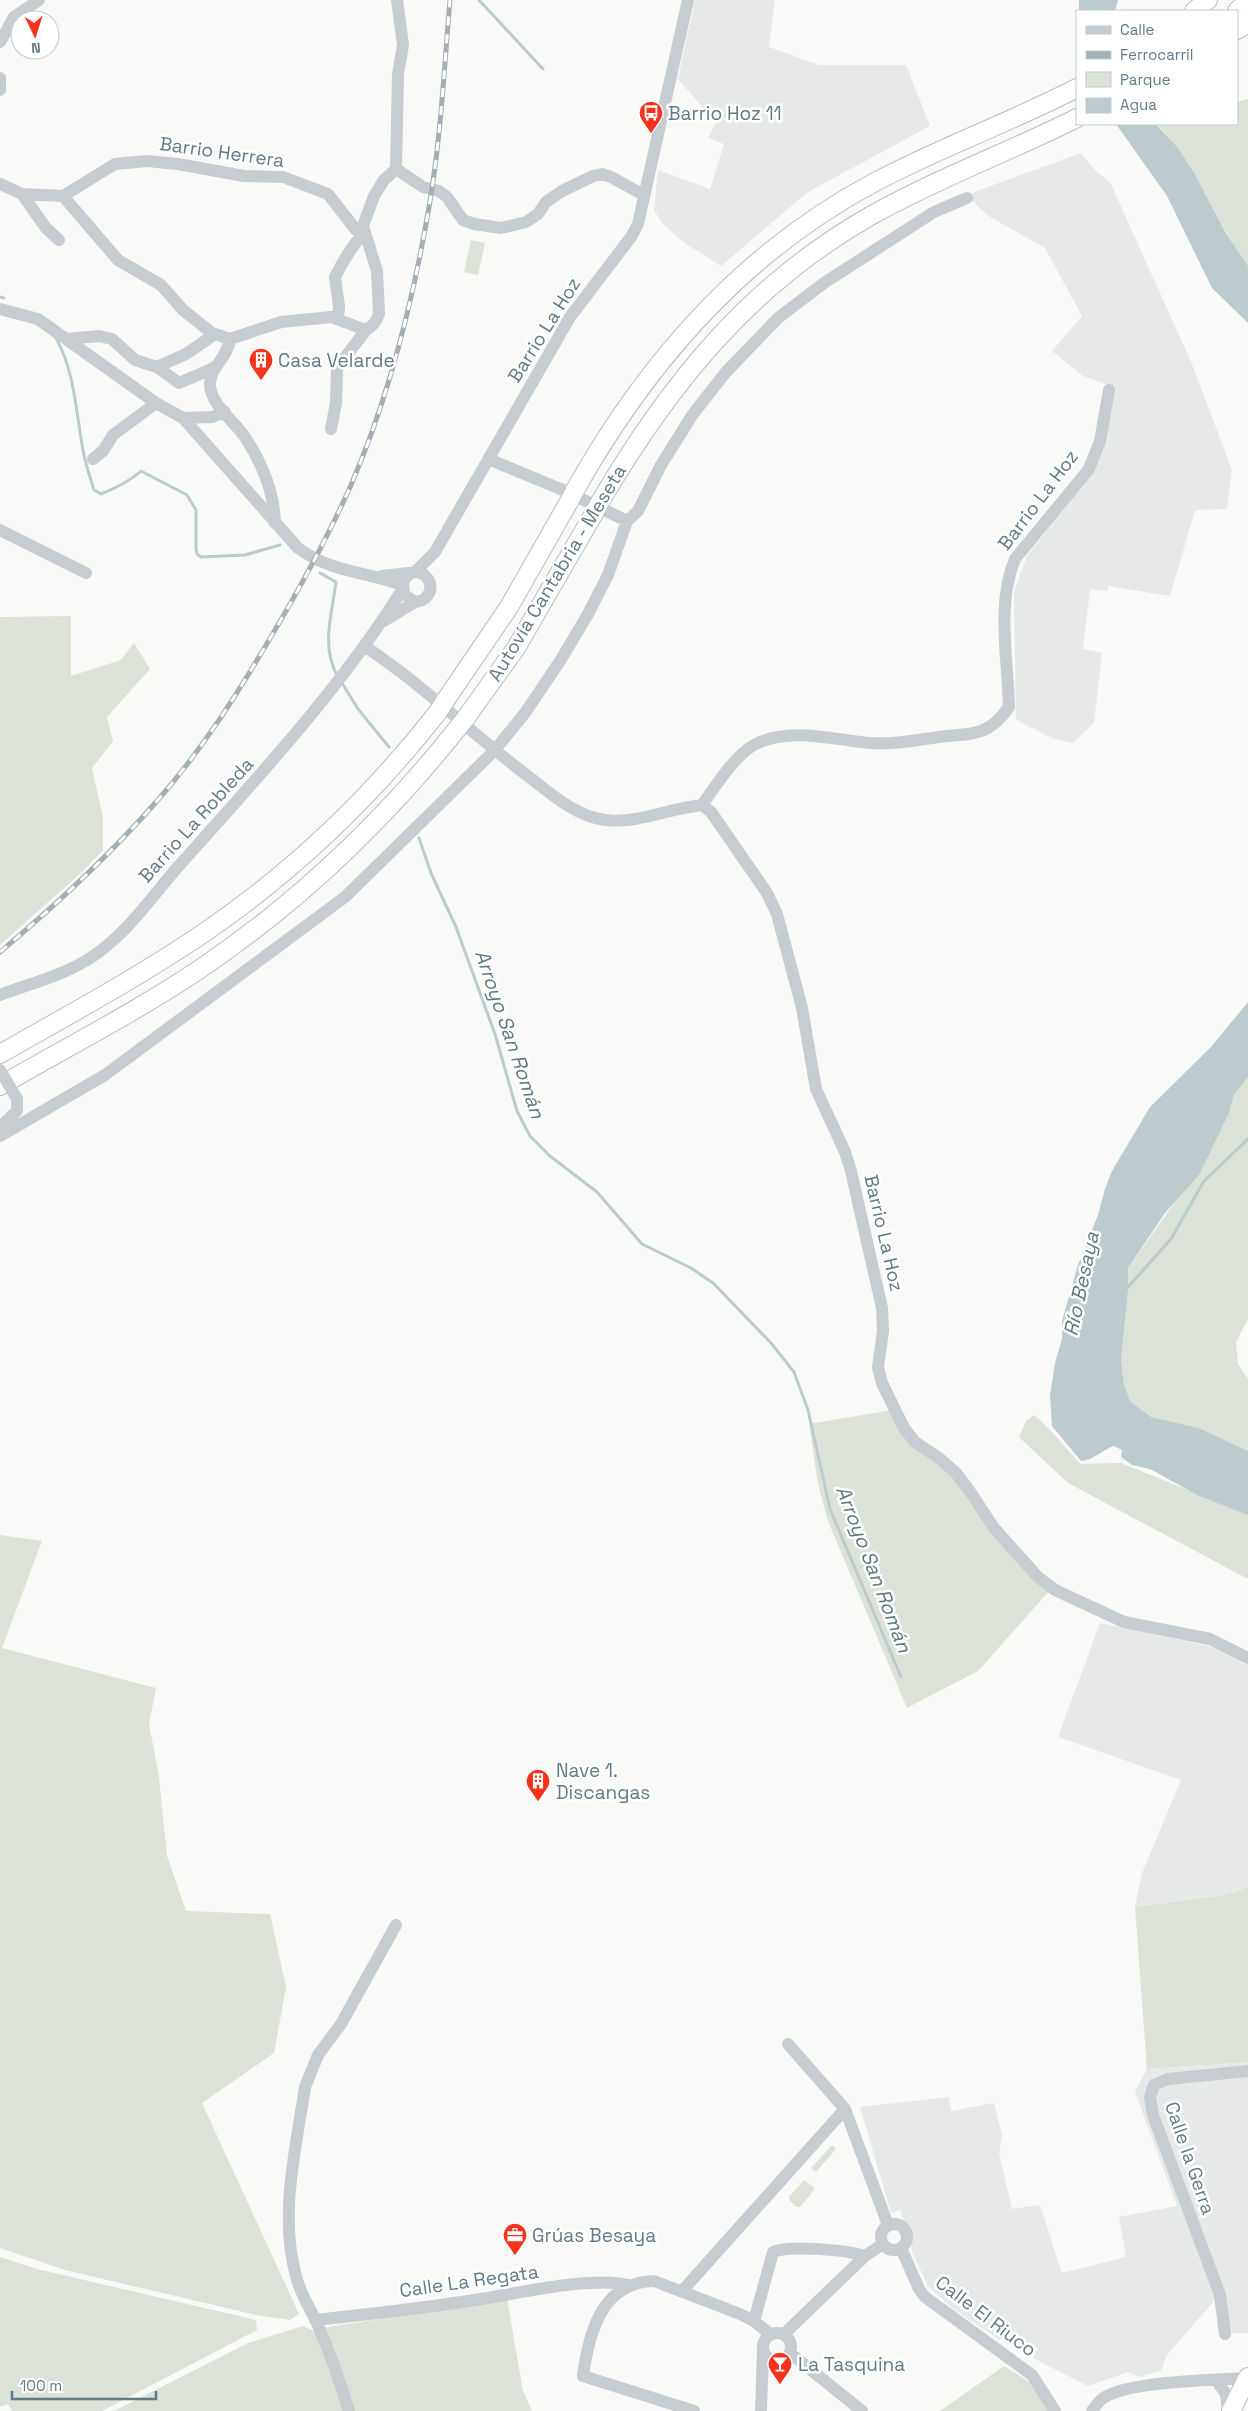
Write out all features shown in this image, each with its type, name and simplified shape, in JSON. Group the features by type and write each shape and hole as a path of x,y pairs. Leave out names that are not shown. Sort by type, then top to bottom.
{"highway":[{"path":"1181,10 1193,0"},
{"path":"1195,10 1208,0"},
{"path":"1238,10 1248,1"},
{"path":"1044,100 1076,80"},
{"name":"Autovía Cantabria - Meseta","path":"0,1054 144,972 202,934 251,898 291,865 348,812 383,776 441,707 513,601 610,430 655,368 694,322 743,274 789,237 852,195 921,159 1044,100 1076,88"},
{"path":"1061,131 1076,119"},
{"path":"1061,131 1080,125"},
{"name":"Autovía Cantabria - Meseta","path":"0,1086 178,983 275,914 364,835 420,775 461,724 524,636 596,508 635,444 666,399 694,363 772,285 811,255 864,220 911,194 933,191 1061,131"},
{"path":"1230,2411 1245,2383"}],"street":[{"path":"0,42 14,17 39,0"},
{"path":"338,318 339,306 335,277 348,258 355,241 364,234 363,226 374,196 384,180 396,169 398,74 403,45 397,0"},
{"name":"Barrio La Hoz","path":"430,581 436,552 570,317 631,237 638,224 688,0"},
{"path":"0,78 0,90"},
{"name":"Barrio Herrera","path":"63,196 116,164 147,161 178,164 244,176 283,177 328,194 356,230 364,234 372,249 377,271 379,314 372,327 366,330 337,368 336,402 331,429"},
{"path":"396,169 423,188 439,191 447,197 463,220 474,224 501,228 526,222 538,214 546,202 562,191 593,176 602,174 612,177 644,195"},
{"path":"0,184 22,194 63,196 118,260 161,285 183,310 216,334 230,339 281,322 330,316 366,330"},
{"path":"22,194 46,228 59,240"},
{"path":"0,1136 119,1066 345,897 494,751 525,713 560,661 588,614 608,575 627,521 638,511 661,465 693,414 726,372 778,318 841,270 934,212 967,198"},
{"path":"0,309 38,319 156,403 183,418 298,548 329,567 378,576 423,574 430,581 431,591 425,599 415,602 406,598 402,588 378,576"},
{"path":"157,367 186,354 216,334"},
{"path":"67,340 106,337 112,339 135,360 157,367 179,383 216,367"},
{"path":"230,339 225,357 212,373 210,391 214,399 245,437 262,467 274,503 276,523"},
{"name":"Barrio La Hoz","path":"1109,390 1100,441 1089,469 1019,554 1010,570 1006,606 1009,707 1003,716 980,731 902,743 872,744 801,736 767,740 753,745 728,771 702,805 722,826 768,893 784,933 804,1017 816,1089 845,1152 858,1198 882,1308 883,1331 878,1367 882,1383 908,1435 956,1474 970,1490 994,1528 1038,1577 1055,1590 1098,1611 1133,1625 1210,1640 1248,1658"},
{"path":"93,459 103,451 113,435 156,403"},
{"path":"183,418 212,417 225,412"},
{"path":"488,459 563,490 627,521"},
{"path":"0,530 86,573"},
{"name":"Barrio La Hoz","path":"412,573 436,552"},
{"path":"402,588 412,573"},
{"name":"Barrio La Robleda","path":"0,995 57,975 88,960 132,921 269,767 382,622 402,588"},
{"name":"Barrio La Robleda","path":"382,622 415,602"},
{"path":"364,646 430,695 494,751 558,799 583,815 606,820 628,820 702,805"},
{"path":"0,1070 17,1099 35,1116"},
{"path":"0,1127 17,1111 17,1099"},
{"path":"349,2411 315,2320 307,2308 296,2276 290,2232 289,2203 305,2087 318,2056 341,2024 396,1925"},
{"path":"788,2044 845,2109 888,2225"},
{"name":"Calle la Gerra","path":"1225,2334 1220,2295 1154,2115 1150,2097 1154,2085 1168,2079 1248,2072"},
{"path":"683,2290 845,2109"},
{"path":"888,2225 900,2225 906,2232 906,2241 901,2248 893,2250 882,2244 882,2232 888,2225"},
{"path":"784,2334 865,2256 882,2244"},
{"name":"Calle El Riuco","path":"901,2248 919,2289 925,2297 1032,2374 1055,2411"},
{"path":"754,2321 772,2252 794,2250 847,2252 865,2256"},
{"path":"694,2411 583,2376 586,2355 600,2312 628,2285 654,2280 683,2290 754,2321 770,2334"},
{"name":"Calle La Regata","path":"315,2320 413,2309 575,2285 613,2281 628,2285"},
{"path":"762,2411 764,2341 770,2334 780,2332 790,2341 790,2353"},
{"path":"763,2350 772,2360 780,2360 790,2353"},
{"path":"790,2353 862,2411"},
{"path":"763,2379 772,2360"},
{"path":"1092,2411 1099,2402 1112,2394 1186,2382 1223,2380 1245,2383"},
{"path":"1223,2380 1230,2411"}],"shaded area":[{"path":"695,0 775,0 769,47 819,65 906,65 930,126 808,192 721,266 683,242 663,224 654,210 658,170 710,189 724,144 708,138 716,123 678,79"},
{"path":"1081,153 1096,171 1110,182 1192,364 1232,470 1227,509 1195,510 1170,596 1108,586 1108,591 1090,589 1083,649 1102,653 1094,723 1073,743 1054,739 1016,720 1014,593 1027,556 1097,466 1114,387 1083,376 1052,351 1082,316 1045,248 990,217 972,201 969,194"},
{"path":"1100,1623 1219,1648 1248,1665 1248,1887 1225,1895 1135,1907 1142,1873 1181,1780 1058,1737"},
{"path":"1248,2062 1248,2333 1221,2333 1215,2300 1167,2355 1161,2371 1139,2377 1128,2372 1088,2386 1033,2358 1038,2348 1005,2331 1000,2340 953,2309 928,2286 913,2254 900,2210 891,2213 860,2107 949,2097 951,2111 994,2103 1002,2135 999,2153 1012,2209 1040,2205 1062,2273 1126,2257 1119,2217 1177,2206 1135,2092 1147,2069"}],"green space":[{"path":"1248,99 1248,266 1183,157 1158,125 1238,125 1238,102"},
{"path":"471,240 485,243 478,275 464,272"},
{"path":"71,616 71,676 121,660 134,643 150,669 107,717 113,741 92,768 103,818 103,850 81,873 0,945 0,617"},
{"path":"1248,1077 1248,1319 1236,1342 1238,1364 1248,1379 1248,1451 1199,1428 1151,1417 1130,1401 1124,1384 1121,1360 1128,1291 1128,1268 1180,1195 1219,1133 1229,1113 1234,1095"},
{"path":"892,1410 948,1470 1049,1591 978,1671 907,1708 828,1521 818,1484 809,1424"},
{"path":"1034,1415 1081,1464 1121,1463 1248,1514 1248,1579 1068,1483 1019,1437 1026,1421"},
{"path":"0,1535 42,1541 2,1648 156,1688 149,1724 159,1777 167,1856 186,1911 270,1914 286,1987 274,2053 202,2103 299,2314 290,2320 256,2315 65,2270 0,2248"},
{"path":"1248,1887 1248,2062 1147,2069 1135,1907 1225,1895"},
{"path":"832,2145 836,2149 816,2172 811,2168"},
{"path":"804,2180 814,2187 814,2190 800,2207 797,2207 790,2201 789,2197"},
{"path":"0,2257 37,2269 256,2320 257,2330 102,2411 12,2411 8,2404 0,2407"},
{"path":"507,2299 523,2391 532,2411 350,2411 322,2328"},
{"path":"303,2326 316,2332 345,2411 114,2411 248,2343"},
{"path":"1004,2366 1034,2385 1052,2411 940,2411"}],"water":[{"path":"1079,0 1118,0 1115,10 1079,10"},
{"path":"1117,125 1157,125 1178,148 1194,173 1226,233 1248,266 1248,323 1212,288 1167,196"},
{"name":"Río Besaya","path":"1248,1002 1248,1077 1234,1095 1229,1113 1199,1175 1165,1213 1128,1268 1128,1291 1121,1360 1124,1384 1130,1401 1151,1417 1199,1428 1248,1451 1248,1515 1197,1495 1150,1469 1132,1465 1121,1457 1122,1450 1114,1446 1090,1459 1081,1461 1052,1426 1050,1396 1055,1363 1062,1339 1062,1321 1078,1265 1098,1215 1112,1171 1150,1107 1211,1047"}],"waterway":[{"path":"479,0 543,69"},
{"name":"Arroyo San Román","path":"0,297 4,298"},
{"name":"Arroyo San Román","path":"56,338 71,379 84,455 94,490 101,494 122,484 141,471 187,495 196,510 196,549 197,554 201,557 245,555 280,545"},
{"name":"Arroyo San Román","path":"320,573 336,582 330,618 329,641 332,664 337,675"},
{"name":"Arroyo San Román","path":"342,683 358,709 389,747"},
{"name":"Arroyo San Román","path":"419,838 431,873 456,927 495,1034 517,1111 530,1136 550,1156 597,1192 642,1244 691,1268 713,1283 771,1343 794,1372 808,1410 830,1509 901,1677"},
{"path":"1126,1287 1171,1239 1204,1181 1248,1139"}],"railway":[{"path":"0,952 101,861 157,801 189,762 233,700 283,617 324,542 351,485 365,452 388,383 407,313 423,242 442,104 450,0"}],"place":[{"name":"Barrio Hoz 11","path":"651,134"},
{"name":"Casa Velarde","path":"261,381"},
{"name":"Nave 1. Discangas","path":"538,1802"},
{"name":"Grúas Besaya","path":"515,2256"},
{"name":"La Tasquina","path":"780,2385"}]}
